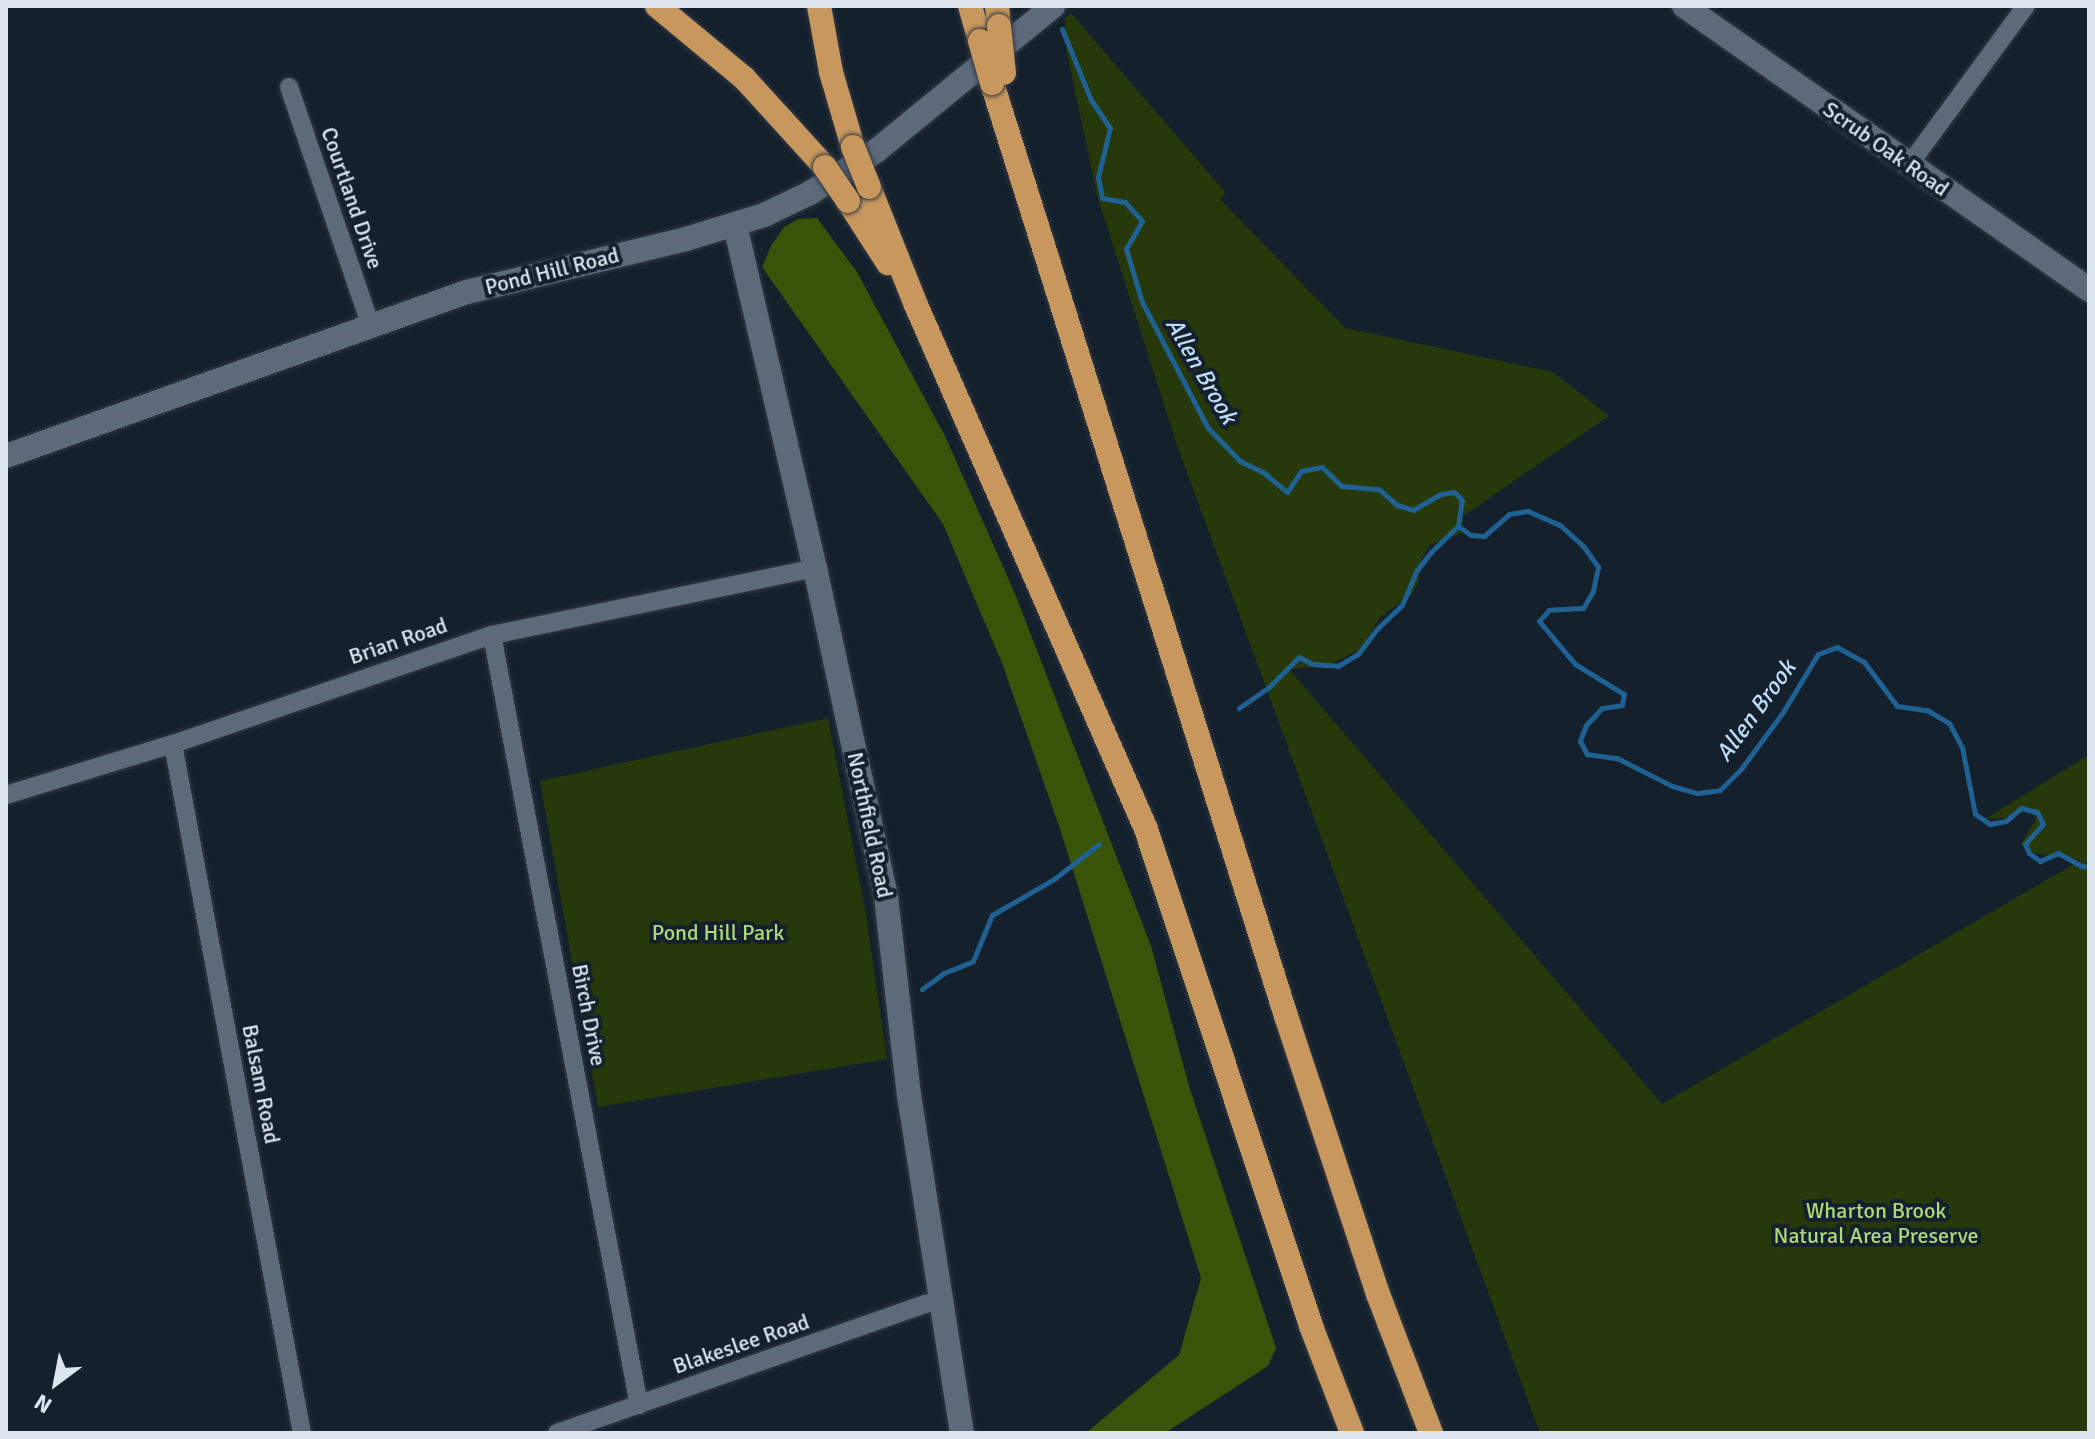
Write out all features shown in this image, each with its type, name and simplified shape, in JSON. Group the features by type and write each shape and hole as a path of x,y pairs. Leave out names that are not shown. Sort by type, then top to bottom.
{"highway":[{"path":"657,6 744,78 825,167 916,305"},
{"path":"819,6 831,72 853,147 916,305 1146,829 1311,1326 1352,1433"},
{"path":"970,6 992,24 1006,118 1069,336 1286,1016 1378,1294 1431,1433"}],"main road":[{"name":"Pond Hill Road","path":"6,456 467,292 735,225 810,193 867,157 1053,6"},
{"name":"Scrub Oak Road","path":"1684,6 2089,290"},
{"name":"Northfield Road","path":"735,225 815,568 886,897 909,1095 962,1433"}],"street":[{"path":"1909,165 2026,6"},
{"name":"Courtland Drive","path":"289,87 370,324"},
{"name":"Brian Road","path":"6,795 173,744 492,635 815,568"},
{"name":"Birch Drive","path":"492,635 639,1405"},
{"name":"Balsam Road","path":"173,744 302,1433"},
{"name":"Blakeslee Road","path":"557,1433 925,1304 942,1301"}],"green space":[{"name":"Wharton Brook Natural Area Preserve","path":"1071,13 1225,192 1221,200 1345,328 1553,372 1609,416 1463,516 1462,533 1430,545 1421,560 1418,584 1411,595 1381,616 1361,649 1327,666 1289,669 1662,1104 2081,860 2028,852 2021,844 2036,819 2029,810 2006,818 1985,819 2089,755 2089,1433 1540,1433 1177,445 1097,195 1065,43 1065,18"},
{"path":"817,218 857,272 946,438 1016,596 1151,946 1189,1086 1276,1348 1268,1366 1165,1433 1086,1433 1179,1355 1201,1278 1060,829 1002,663 943,524 762,267 784,227 798,219"},
{"name":"Pond Hill Park","path":"828,718 865,909 887,1059 598,1107 540,781"}],"waterway":[{"name":"Allen Brook","path":"1062,29 1091,100 1110,128 1098,177 1102,198 1125,202 1142,221 1126,249 1142,302 1208,428 1240,461 1263,472 1287,492 1301,471 1322,467 1342,486 1379,489 1397,505 1413,510 1441,494 1454,492 1462,500 1458,526 1471,535 1484,536 1509,514 1528,511 1561,526 1583,546 1598,567 1593,591 1583,608 1549,610 1539,621 1575,664 1624,694 1622,705 1602,708 1586,725 1580,741 1587,754 1617,758 1672,786 1697,793 1720,790 1741,769 1783,712 1818,654 1837,647 1864,662 1897,706 1927,710 1949,723 1962,747 1975,814 1990,824 2006,821 2021,808 2037,812 2043,824 2025,844 2029,853 2040,861 2058,853 2089,867"},
{"path":"1239,708 1269,687 1299,657 1312,664 1338,666 1358,654 1377,629 1402,605 1417,570 1431,552 1458,526"},
{"path":"922,989 944,973 973,961 992,915 1054,879 1099,844"}]}
